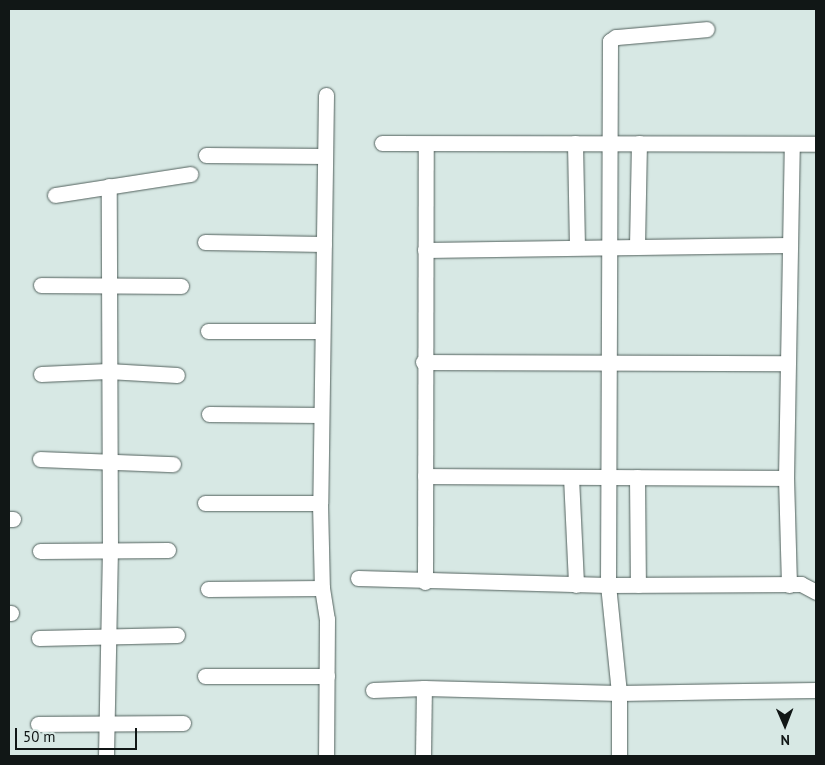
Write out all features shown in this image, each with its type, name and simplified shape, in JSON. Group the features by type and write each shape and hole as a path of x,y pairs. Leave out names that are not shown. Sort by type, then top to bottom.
{"street":[{"path":"619,756 619,693 608,585 612,39 707,29"},
{"path":"326,95 320,503 322,588 327,620 326,756"},
{"path":"382,143 816,144"},
{"path":"575,143 577,247"},
{"path":"637,246 639,143"},
{"path":"425,582 423,362 426,144"},
{"path":"788,585 786,478 787,363 792,144"},
{"path":"206,155 325,156"},
{"path":"55,195 190,174"},
{"path":"106,756 110,551 108,461 109,186"},
{"path":"205,242 324,244"},
{"path":"425,250 789,245"},
{"path":"41,285 181,286"},
{"path":"208,331 322,332"},
{"path":"423,362 787,363"},
{"path":"42,374 108,371 177,375"},
{"path":"209,414 321,415"},
{"path":"40,459 173,464"},
{"path":"425,476 786,478"},
{"path":"570,477 576,585"},
{"path":"637,477 638,585"},
{"path":"205,503 320,503"},
{"path":"40,551 168,550"},
{"path":"358,578 425,582 576,585 801,584 816,592"},
{"path":"208,589 322,588"},
{"path":"39,638 177,635"},
{"path":"205,676 326,676"},
{"path":"423,756 424,688"},
{"path":"373,690 424,688 619,693 816,690"},
{"path":"38,724 183,723"}]}
